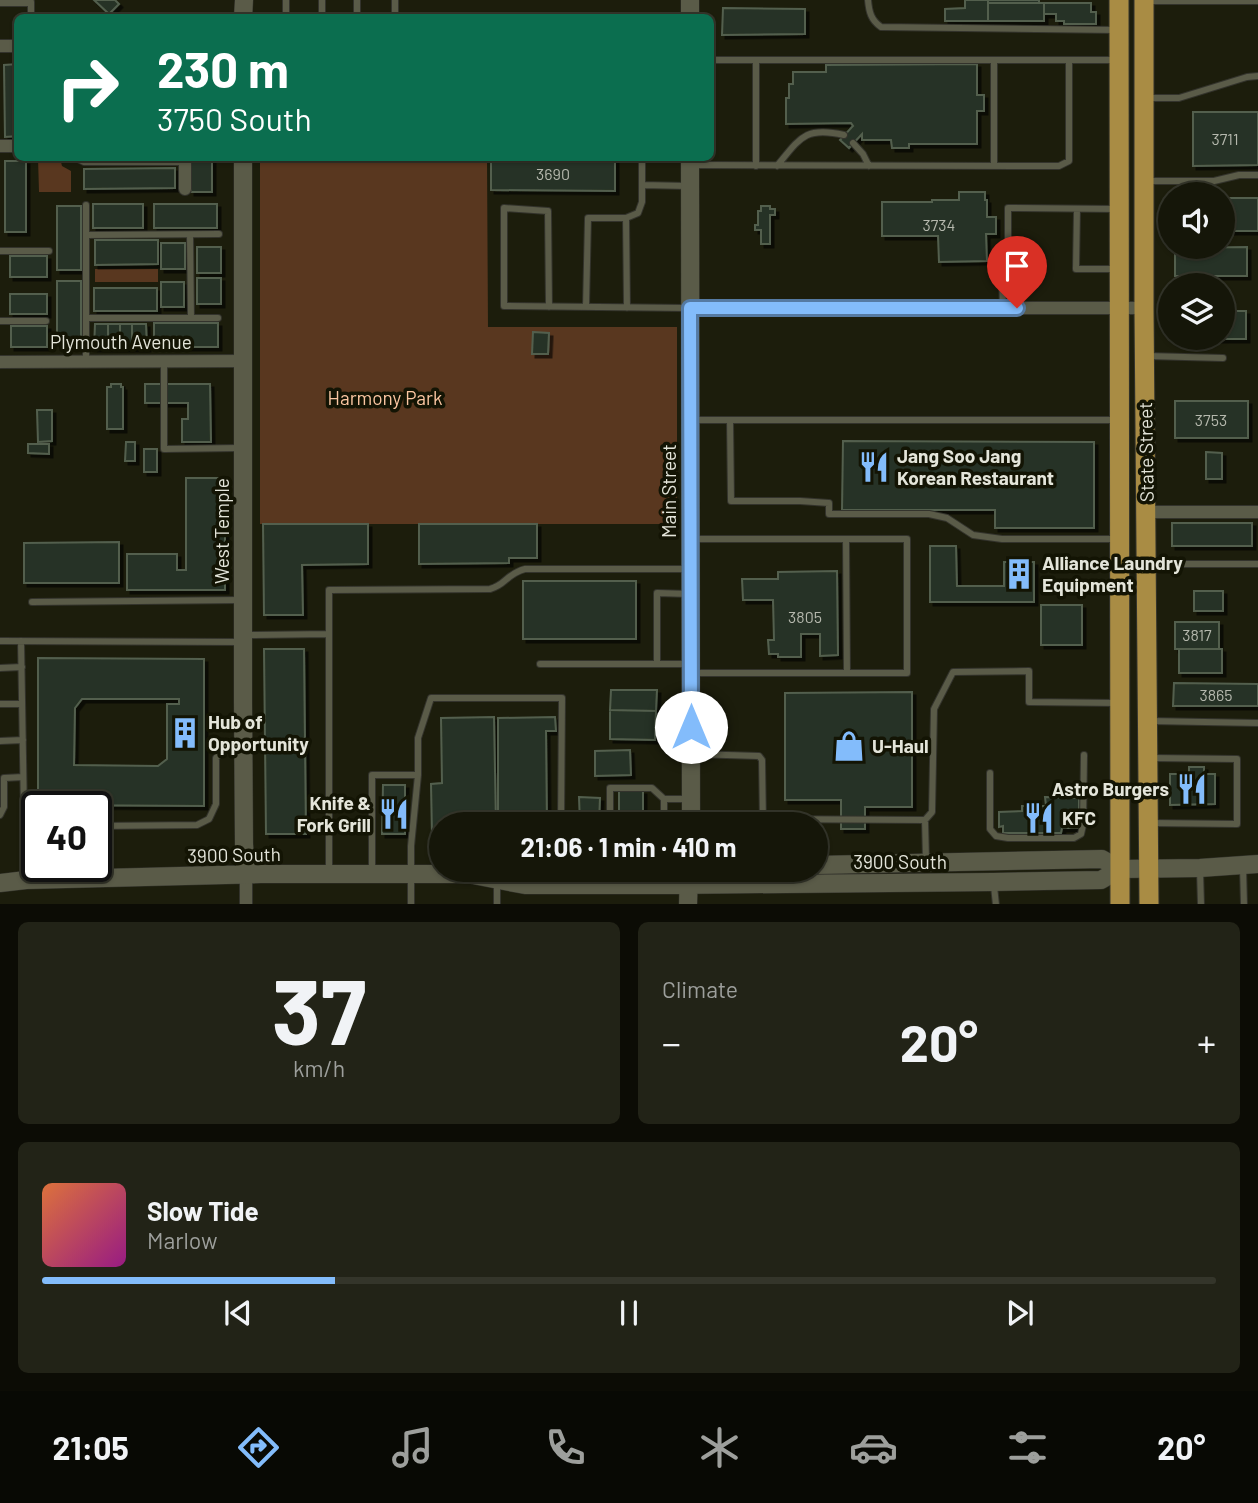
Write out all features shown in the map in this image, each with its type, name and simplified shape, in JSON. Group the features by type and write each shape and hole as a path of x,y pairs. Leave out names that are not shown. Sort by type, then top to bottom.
{"main road":[{"name":"State Street","path":"1119,0 1120,904"},
{"name":"State Street","path":"1144,0 1149,904"},
{"name":"West Temple","path":"243,161 243,747 246,875"},
{"name":"Main Street","path":"690,161 691,812"},
{"name":"3900 South","path":"828,865 1102,859 1120,869 1251,864"},
{"name":"3900 South","path":"828,879 993,882 1101,880 1120,869"},
{"name":"3900 South","path":"112,878 429,874"},
{"name":"3900 South","path":"0,883 21,881"},
{"name":"3900 South","path":"516,882 525,885 586,882"},
{"path":"688,904 689,882"}],"street":[{"path":"185,161 186,189"},
{"path":"690,308 1144,308"},
{"path":"0,347 0,362"},
{"name":"Plymouth Avenue","path":"0,362 243,361"},
{"path":"1147,512 1258,512"},
{"name":"West Temple","path":"246,875 246,904"}],"lane":[{"path":"868,0 873,21 881,27 1119,30"},
{"path":"1144,0 1258,1"},
{"path":"0,3 32,1"},
{"path":"582,14 690,11"},
{"path":"714,60 1119,60"},
{"path":"756,60 756,166"},
{"path":"994,60 994,166"},
{"path":"690,161 756,166 1059,166 1069,161 1069,60"},
{"path":"1144,98 1179,98 1258,76"},
{"path":"777,166 800,138 807,134 844,135"},
{"path":"853,143 863,153 869,166"},
{"path":"82,161 134,161"},
{"path":"586,307 588,218 626,218 638,213 642,202 642,161"},
{"path":"1144,181 1214,181 1239,175 1258,176"},
{"path":"642,185 690,186"},
{"path":"86,205 86,362"},
{"path":"549,307 548,211 504,208 504,306 549,307 586,307 627,308 690,308"},
{"path":"1003,308 1002,277 1007,261 1008,208 1120,209"},
{"path":"1077,209 1076,269 1120,269"},
{"path":"626,218 627,308"},
{"path":"190,234 191,318"},
{"path":"86,235 219,234"},
{"path":"0,251 49,251"},
{"path":"86,318 218,318"},
{"path":"0,321 46,321"},
{"path":"1145,356 1223,358"},
{"path":"164,361 164,449 244,448"},
{"path":"690,420 1119,420"},
{"path":"730,420 731,501 829,503 830,514 929,513 947,518 973,535 1002,539 1119,539"},
{"path":"540,664 657,664 691,669 907,673 907,539 690,539"},
{"path":"846,539 847,673"},
{"path":"1147,564 1258,564"},
{"path":"329,875 329,590 490,589 499,587 507,577 525,569 690,569"},
{"path":"657,664 657,593 691,594"},
{"path":"32,602 243,600"},
{"path":"0,642 243,639 329,634"},
{"path":"21,641 23,791"},
{"path":"0,668 22,667"},
{"path":"926,863 925,820 932,812 934,709 953,672 1029,671 1029,702 1120,703"},
{"path":"411,904 411,846 418,775 418,738 431,698 562,698 561,812"},
{"path":"0,705 22,704"},
{"path":"1148,721 1258,723"},
{"path":"0,741 23,740"},
{"path":"112,826 197,825 209,820 216,804 216,758 225,747 243,747"},
{"path":"691,754 759,756 762,760 763,812"},
{"path":"990,773 990,829 996,836 1074,838 1081,834 1083,825 1084,755"},
{"path":"1148,758 1237,759 1237,824 1148,823"},
{"path":"372,875 372,775 418,775"},
{"path":"0,815 4,807 2,778 23,777"},
{"path":"610,812 610,788 652,788 664,799 691,799"},
{"path":"664,799 664,812"},
{"path":"828,821 925,820"},
{"path":"1244,904 1251,864"},
{"path":"1200,868 1201,904"},
{"path":"495,882 497,904"},
{"path":"993,882 996,904"}],"green space":[{"path":"38,161 61,161 62,166 71,171 71,192 39,192"},
{"name":"Harmony Park","path":"260,161 487,161 488,327 677,327 677,524 260,524"},
{"path":"95,269 158,269 158,282 95,282"}],"building":[{"path":"94,0 115,0 119,4 109,14"},
{"path":"965,0 988,0 988,21 945,21 945,9 965,8"},
{"path":"988,0 1039,0 1039,3 988,3"},
{"path":"988,3 1044,3 1044,21 988,21"},
{"path":"1044,3 1091,3 1091,12 1096,12 1096,24 1064,24 1064,21 1056,21 1056,14 1044,14"},
{"path":"723,8 805,9 805,34 722,35"},
{"path":"14,64 14,136 5,137 4,65"},
{"path":"977,64 977,95 984,95 984,111 977,111 977,144 909,144 909,148 892,148 891,140 862,140 862,134 849,148 840,140 853,126 851,123 786,124 786,98 789,98 789,84 793,84 793,72 826,72 826,65"},
{"path":"1193,112 1258,112 1258,165 1193,166"},
{"path":"5,161 26,161 26,232 5,232"},
{"path":"191,161 212,161 212,192 191,192"},
{"path":"491,161 615,161 615,191 491,190"},
{"path":"175,168 175,188 84,189 84,169"},
{"path":"959,192 985,192 987,217 996,217 996,234 986,234 987,261 939,262 938,236 882,236 882,202 959,200"},
{"path":"1235,198 1258,198 1258,231 1235,231"},
{"path":"93,204 143,204 143,228 93,228"},
{"path":"154,204 217,204 217,228 154,228"},
{"path":"57,206 81,206 81,270 57,270"},
{"path":"761,206 775,209 775,215 770,215 770,244 761,244 761,230 755,230"},
{"path":"95,240 158,240 158,264 95,265"},
{"path":"161,243 185,243 185,269 161,269"},
{"path":"197,247 221,247 221,273 197,273"},
{"path":"1235,247 1247,247 1247,276 1235,276 1235,273 1175,273 1175,259 1235,259"},
{"path":"10,256 47,256 47,277 10,277"},
{"path":"197,278 221,278 221,304 197,304"},
{"path":"57,281 81,281 81,344 57,344"},
{"path":"161,282 184,282 184,307 161,307"},
{"path":"94,288 157,288 157,311 94,311"},
{"path":"10,294 47,294 47,314 10,314"},
{"path":"1235,311 1246,311 1246,339 1235,339"},
{"path":"154,323 218,323 218,347 154,347"},
{"path":"95,324 108,324 108,348 94,348"},
{"path":"108,324 120,324 120,348 108,348"},
{"path":"120,324 132,324 132,348 120,348"},
{"path":"132,324 146,324 147,348 132,348"},
{"path":"11,326 47,326 47,347 11,347"},
{"path":"533,332 549,333 548,354 532,354"},
{"path":"111,384 121,384 123,387 123,429 107,429 107,387 111,387"},
{"path":"145,384 210,384 211,442 182,442 182,419 188,419 188,403 145,403"},
{"path":"1175,401 1248,401 1248,438 1175,438"},
{"path":"37,410 52,410 52,441 38,442"},
{"path":"843,441 1094,442 1094,528 995,528 995,510 842,510"},
{"path":"126,442 135,442 135,461 125,461"},
{"path":"28,444 49,444 49,454 28,453"},
{"path":"144,449 157,449 157,472 144,472"},
{"path":"1206,452 1222,453 1222,479 1206,479"},
{"path":"186,478 225,478 225,590 127,590 127,554 177,554 177,570 186,570"},
{"path":"1172,523 1252,523 1252,546 1172,546"},
{"path":"263,524 368,524 368,564 302,565 303,615 264,615"},
{"path":"419,524 537,524 537,558 509,558 509,563 419,564"},
{"path":"119,542 119,583 24,583 24,543"},
{"name":"Alliance Laundry Equipment","path":"930,546 956,546 957,586 1004,586 1004,562 1034,562 1034,602 930,602"},
{"path":"837,571 838,655 820,656 820,634 801,634 801,657 778,657 778,654 769,654 768,640 774,640 773,600 743,600 742,579 778,579 778,572"},
{"path":"523,581 636,581 636,639 523,639"},
{"path":"1194,591 1223,591 1223,611 1194,611"},
{"path":"1041,605 1082,605 1082,645 1041,645"},
{"path":"1175,622 1219,622 1219,649 1175,649"},
{"path":"264,649 304,649 306,834 266,834"},
{"path":"1179,649 1222,649 1222,673 1179,673"},
{"name":"Hub of Opportunity","path":"38,658 204,659 204,806 112,805 112,791 38,791","holes":["82,699 179,699 179,704 167,704 167,759 158,766 74,765 75,708"]},
{"path":"1174,683 1258,684 1258,706 1173,706"},
{"path":"611,690 657,690 656,711 610,710"},
{"name":"U-Haul","path":"912,692 912,807 865,807 865,829 841,829 841,800 785,800 785,693"},
{"path":"610,710 656,711 655,740 610,739"},
{"path":"494,717 496,812 432,812 431,784 442,783 441,718"},
{"path":"555,717 556,731 546,731 547,812 498,812 498,718"},
{"path":"630,750 631,775 595,776 595,751"},
{"name":"Astro Burgers","path":"1189,767 1204,767 1204,774 1215,774 1215,804 1170,805 1170,774 1189,774"},
{"path":"383,785 405,785 405,834 382,834"},
{"path":"619,791 643,791 643,812 619,812"},
{"path":"579,797 600,798 599,812 580,812"},
{"name":"KFC","path":"1045,797 1079,798 1079,828 1062,828 1061,833 1003,833 1003,826 999,827 999,812 1022,811 1022,806 1046,806"}],"place":[{"name":"Jang Soo Jang Korean Restaurant","path":"874,467"},
{"name":"Alliance Laundry Equipment","path":"1019,574"},
{"name":"Hub of Opportunity","path":"185,733"},
{"name":"U-Haul","path":"849,746"},
{"name":"Astro Burgers","path":"1192,789"},
{"name":"Knife & Fork Grill","path":"394,814"},
{"name":"KFC","path":"1039,818"}],"route":[{"path":"691,727 690,308 1017,308"}]}
